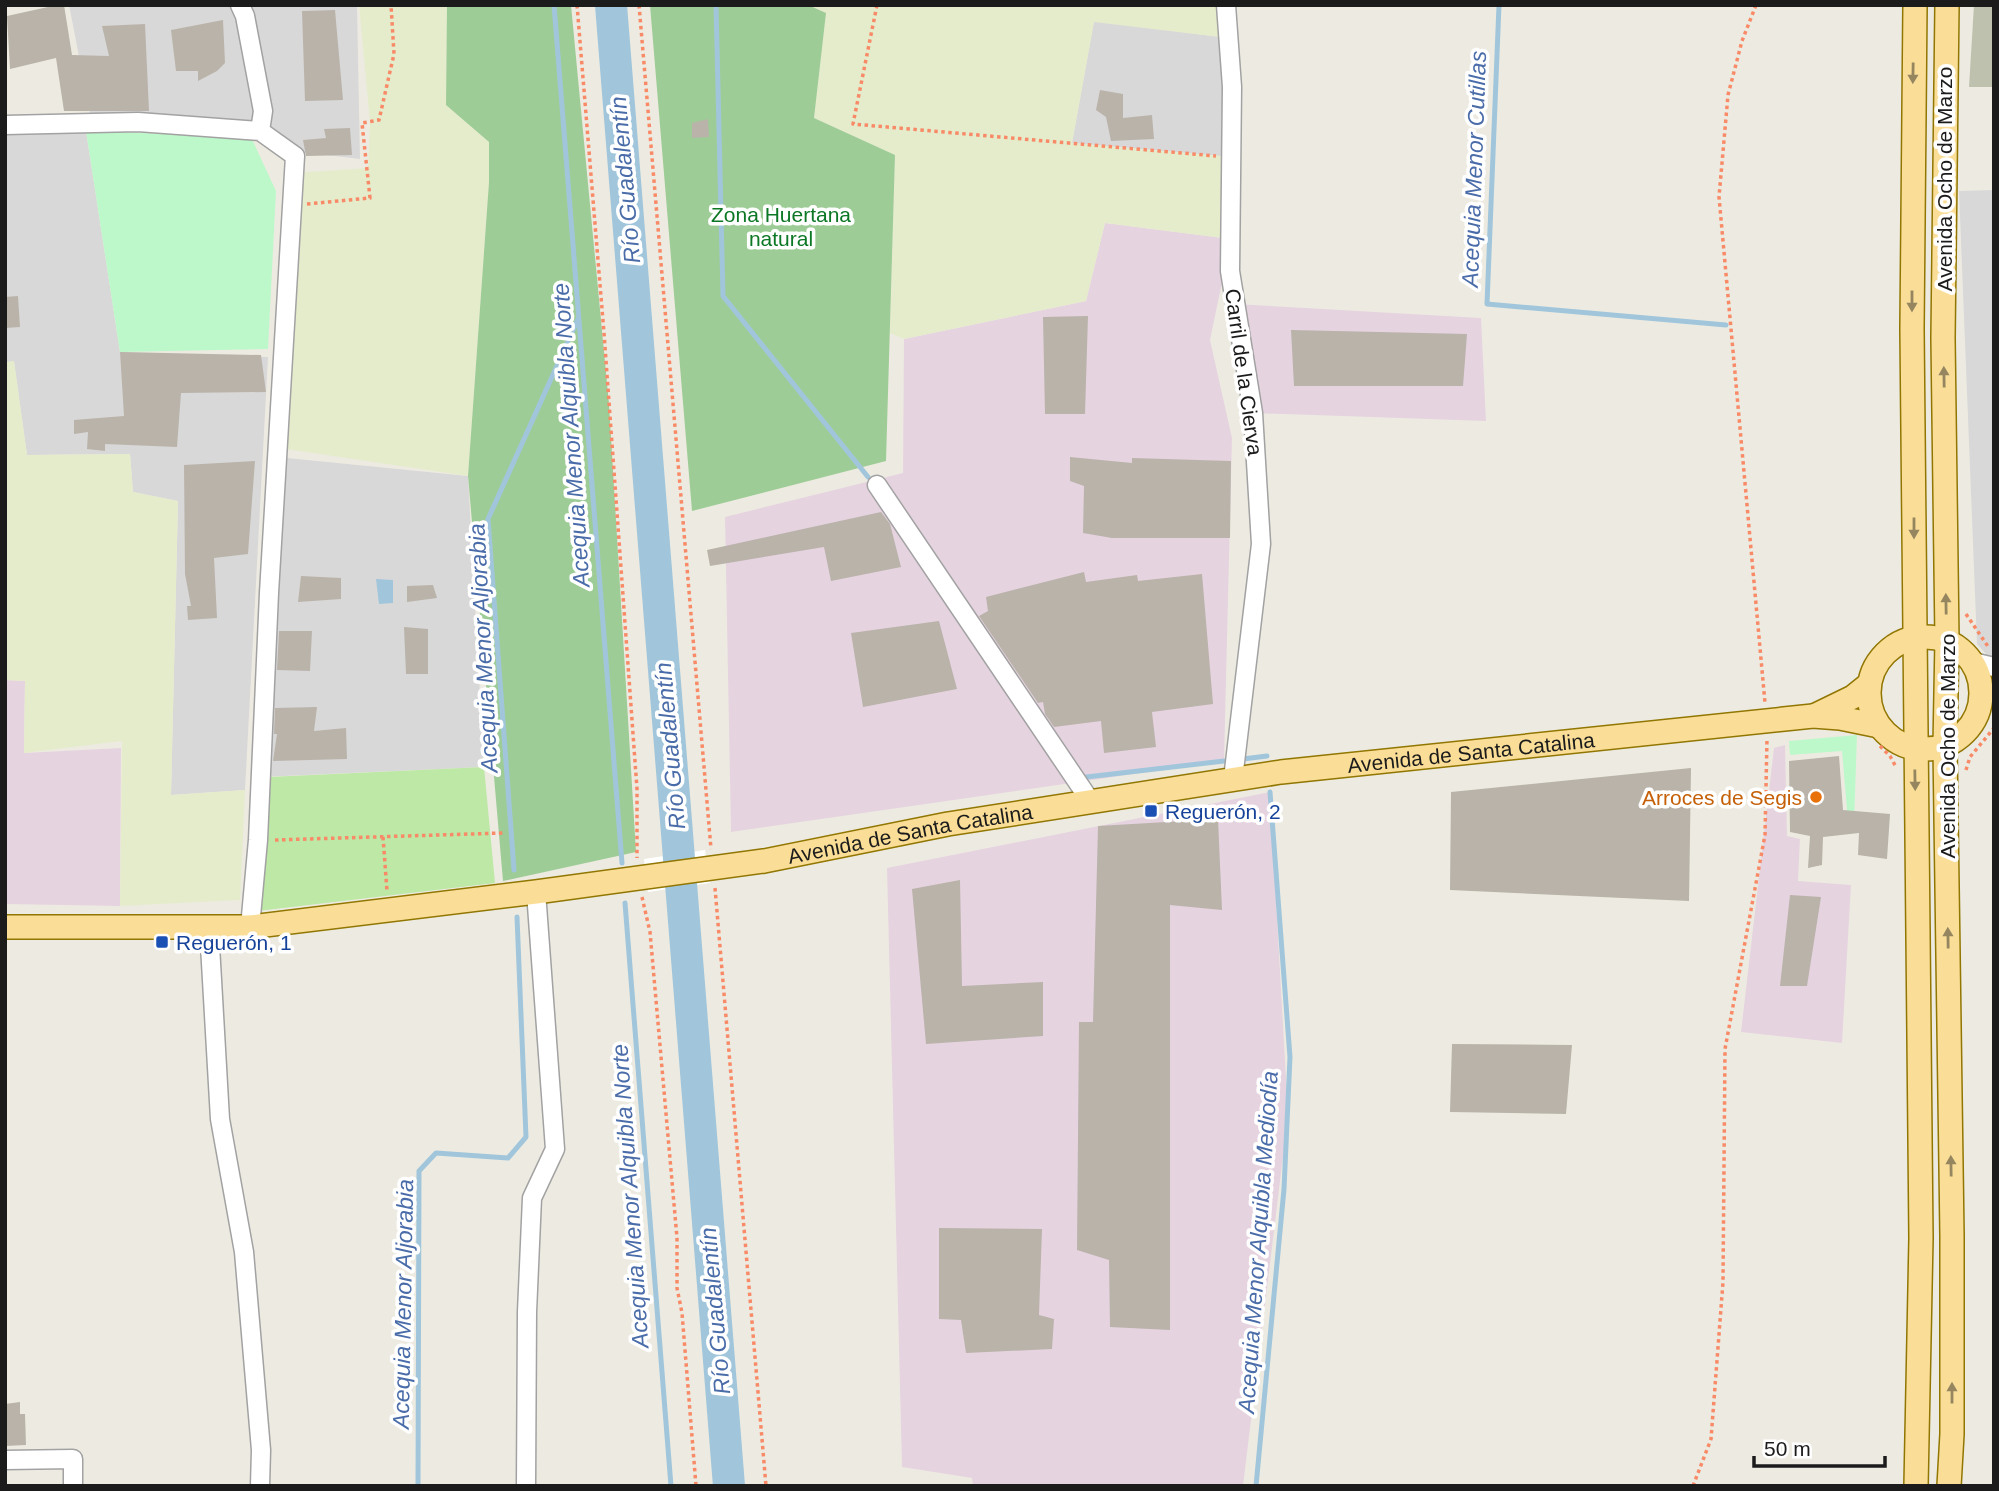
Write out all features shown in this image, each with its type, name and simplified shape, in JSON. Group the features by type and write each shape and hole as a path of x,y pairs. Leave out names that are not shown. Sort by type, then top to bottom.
{"main road":[{"name":"Avenida Ocho de Marzo","path":"1915,5 1912,302 1921,1238 1916,1486"},
{"name":"Avenida Ocho de Marzo","path":"1947,5 1943,338 1952,1236 1952,1434 1949,1486"},
{"path":"1994,680 1983,664 1947,640 1914,636 1885,652 1875,665 1868,685 1870,707 1879,726 1901,745 1915,749 1945,746 1994,710"},
{"path":"1970,727 1978,712 1981,695 1979,678 1983,664"},
{"name":"Avenida de Santa Catalina","path":"1813,716 1835,708 1868,685"},
{"name":"Avenida de Santa Catalina","path":"5,927 250,927 764,861 948,824 1342,764 1813,716 1879,726"}],"street":[{"path":"240,5 245,16 263,111 260,131"},
{"name":"Carril de la Cierva","path":"1226,5 1233,87 1230,271 1254,413 1261,544 1233,779"},
{"path":"5,125 138,122 260,131 295,156 269,593 258,840 250,927"},
{"path":"877,485 1091,802"},
{"path":"526,1486 527,1312 532,1198 555,1149 536,892"},
{"path":"209,928 220,1119 243,1251 261,1450 260,1486"},
{"path":"5,1460 73,1460 73,1486"}],"path":[{"path":"292,205 370,198 362,123 379,120 394,54 391,5"},
{"path":"577,5 636,776 636,852 643,877 643,905 650,932 677,1238 677,1288 682,1313 696,1486"},
{"path":"639,5 710,868 766,1486"},
{"path":"877,5 853,124 1231,158"},
{"path":"258,840 504,834"},
{"path":"383,837 389,910"}],"shaded area":[{"path":"69,5 357,5 360,159 301,152 260,131 92,123"},
{"path":"359,5 447,5 446,105 489,142 489,182 468,476 286,449 294,173 368,168 370,122"},
{"path":"808,5 1228,5 1229,38 1094,22 1072,143 1232,157 1231,239 1105,223 1086,301 904,339 890,333 895,155 814,118 826,13"},
{"path":"1974,5 1994,5 1994,87 1969,87"},
{"path":"1094,21 1229,38 1232,157 1072,143"},
{"path":"5,126 86,131 120,352 268,357 245,790 171,795 178,501 133,492 130,454 27,455 14,362 5,362"},
{"path":"1994,190 1994,663 1977,644 1959,191"},
{"path":"1105,223 1231,239 1210,340 1232,438 1224,761 731,832 725,517 903,473 904,339 1086,301"},
{"path":"1235,304 1481,318 1486,421 1253,413"},
{"path":"14,361 27,455 130,454 133,492 178,501 171,795 245,790 240,900 120,906 122,741 24,753 25,681 5,680 5,362"},
{"path":"277,457 468,476 484,767 261,777"},
{"path":"5,680 25,681 24,753 121,748 120,906 5,904"},
{"path":"1785,745 1787,836 1800,839 1798,881 1851,885 1842,1043 1741,1032 1774,748"},
{"path":"1270,792 1288,1115 1243,1486 973,1486 972,1478 902,1467 887,868"}],"green space":[{"path":"447,5 571,5 609,404 636,852 503,881 468,476 489,182 489,142 446,105"},
{"name":"Zona Huertana natural","path":"650,5 808,5 826,13 814,118 895,155 886,461 692,511"},
{"path":"86,131 251,137 276,191 268,349 120,352"},
{"path":"1857,735 1854,824 1848,821 1842,751 1790,755 1789,741"},
{"path":"484,767 495,883 258,911 269,777"}],"water":[{"path":"376,579 393,580 393,603 379,604"}],"pier":[{"path":"705,850 710,883 648,892 644,859"}],"building":[{"path":"64,5 72,55 109,56 102,26 145,24 149,111 64,111 56,58 10,69 7,16"},
{"path":"335,10 343,100 305,101 302,11"},
{"path":"223,20 225,63 217,71 198,81 198,71 176,71 171,30"},
{"path":"1100,90 1123,94 1123,118 1152,115 1154,139 1111,141 1106,117 1096,110"},
{"path":"708,119 709,137 692,138 692,123"},
{"path":"350,128 352,155 306,156 303,140 326,138 324,129"},
{"path":"18,296 20,327 5,328 5,297"},
{"path":"1088,316 1085,414 1045,414 1043,317"},
{"path":"1291,330 1467,334 1463,386 1294,386"},
{"path":"120,352 261,355 266,392 181,393 177,447 105,444 105,451 87,449 88,432 74,434 74,420 124,416"},
{"path":"1070,457 1132,463 1132,458 1231,461 1230,538 1112,538 1083,533 1084,486 1070,481"},
{"path":"255,461 248,554 214,558 217,618 188,620 187,606 191,606 185,574 184,465"},
{"path":"881,512 890,524 901,567 831,581 824,547 710,566 707,550"},
{"path":"1084,572 1086,582 1137,575 1138,581 1202,574 1213,704 1152,712 1156,747 1104,753 1101,721 1054,727 1045,714 1043,702 1038,703 979,616 988,611 986,597"},
{"path":"301,576 341,578 341,599 298,602"},
{"path":"433,585 437,598 407,602 407,586"},
{"path":"939,621 957,689 863,707 851,633"},
{"path":"404,627 428,629 428,674 406,674"},
{"path":"279,631 312,631 310,671 277,670"},
{"path":"317,707 314,731 346,728 347,759 273,761 277,734 274,734 275,708"},
{"name":"Arroces de Segis","path":"1839,756 1843,810 1890,814 1887,859 1858,855 1859,833 1823,837 1822,865 1808,868 1810,836 1790,832 1789,761"},
{"path":"1691,768 1689,901 1450,890 1451,792"},
{"path":"1218,819 1222,910 1170,905 1170,1330 1110,1327 1109,1260 1077,1250 1079,1022 1093,1022 1098,826"},
{"path":"960,880 962,986 1043,982 1043,1036 926,1044 912,889"},
{"path":"1790,895 1821,897 1807,986 1780,986"},
{"path":"1452,1044 1572,1045 1566,1114 1450,1112"},
{"path":"939,1228 1042,1229 1039,1315 1054,1319 1052,1349 966,1353 961,1320 939,1319"},
{"path":"20,1402 20,1414 25,1414 26,1445 5,1446 5,1404"}],"waterway":[{"name":"Acequia Menor Alquibla Norte","path":"554,5 622,863"},
{"name":"Río Guadalentín","path":"611,5 729,1486"},
{"name":"Acequia Menor Alquibla Mediodía","path":"716,5 723,296 868,477"},
{"name":"Acequia Menor Cutillas","path":"1499,5 1487,304 1726,325"},
{"name":"Acequia Menor Aljorabia","path":"514,870 488,519 578,319"},
{"name":"Acequia Menor Alquibla Mediodía","path":"1243,759 1267,756"},
{"name":"Acequia Menor Alquibla Mediodía","path":"1078,778 1224,761"},
{"name":"Acequia Menor Alquibla Mediodía","path":"1256,1486 1284,1189 1290,1057 1270,792"},
{"name":"Acequia Menor Alquibla Norte","path":"625,903 671,1486"},
{"name":"Acequia Menor Aljorabia","path":"418,1486 419,1171 436,1153 508,1158 526,1137 517,917"}],"place":[{"name":"Arroces de Segis","path":"1816,797"},
{"name":"Reguerón, 2","path":"1151,811"},
{"name":"Reguerón, 1","path":"162,942"}]}
